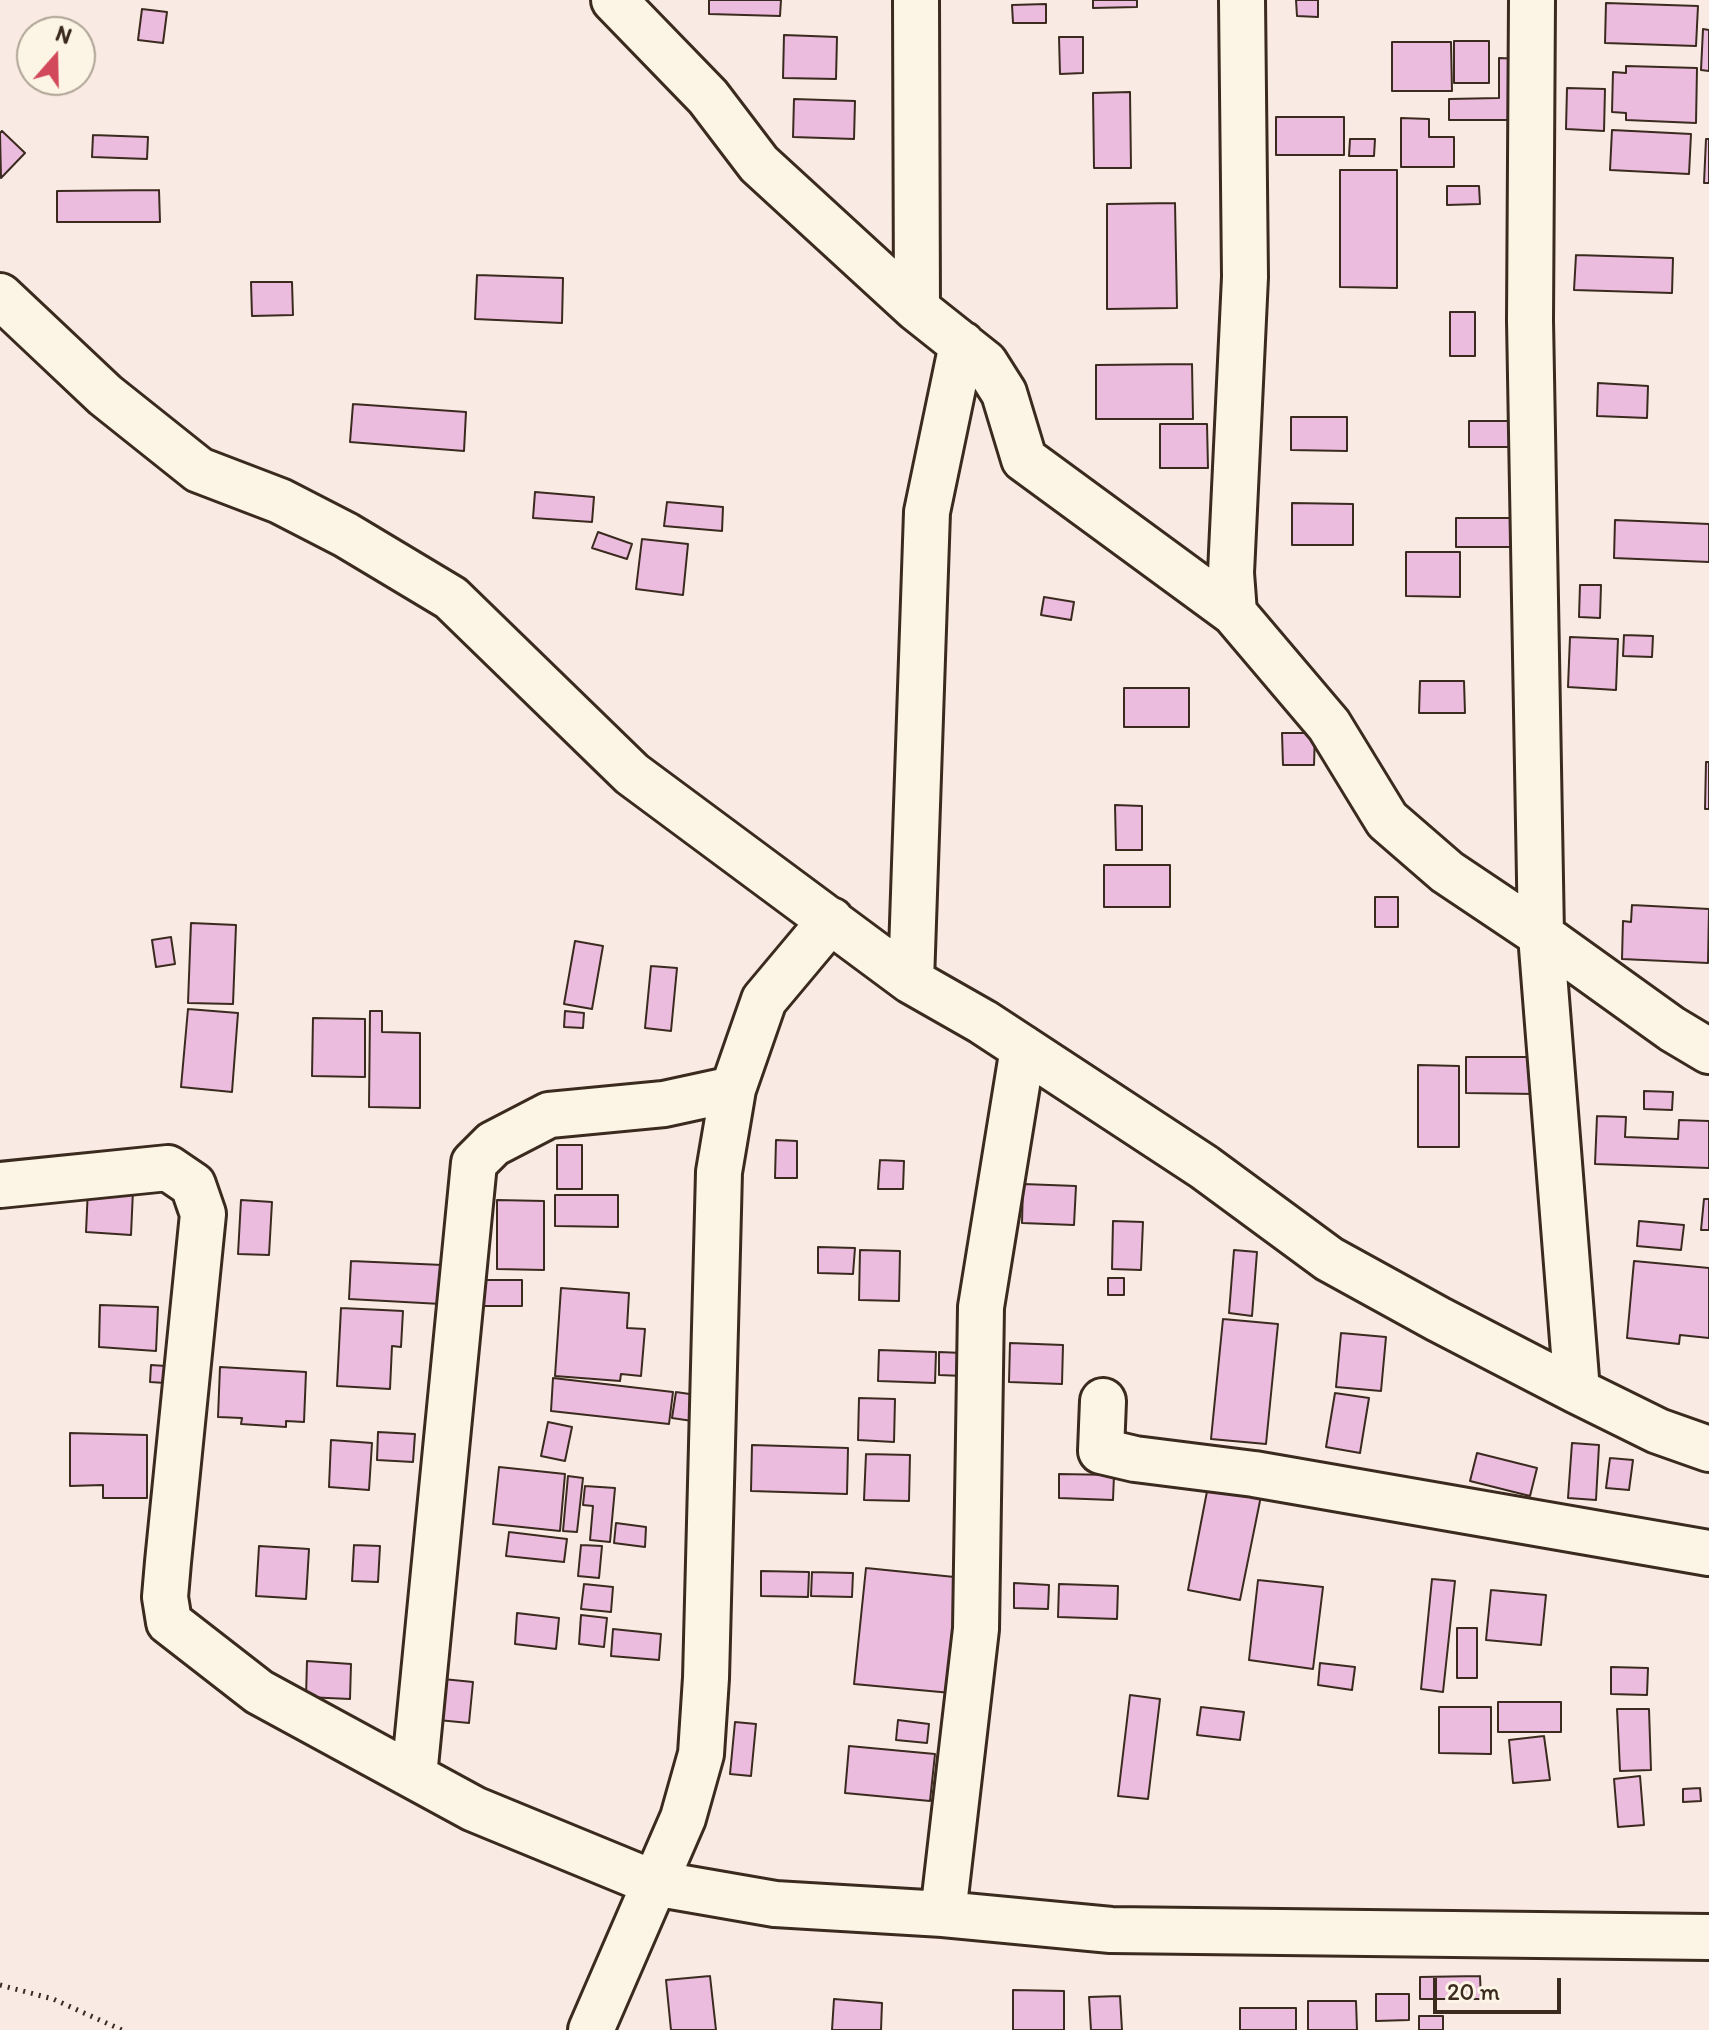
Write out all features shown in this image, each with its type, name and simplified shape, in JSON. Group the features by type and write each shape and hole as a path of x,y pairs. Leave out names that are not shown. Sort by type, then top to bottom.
{"street":[{"path":"614,0 708,97 759,164 917,309 985,363 1004,393 1024,459 1234,613 1329,725 1387,820 1447,872 1672,1029 1709,1051"},
{"path":"662,0 669,55"},
{"path":"916,0 917,309"},
{"path":"1234,613 1231,573 1245,277 1242,0"},
{"path":"1532,0 1530,320 1541,935 1577,1391"},
{"path":"0,296 105,395 199,470 280,501 346,535 451,598 632,774 911,981 1023,1048 1204,1167 1329,1259 1577,1391 1658,1431 1709,1449"},
{"path":"911,981 927,512 962,344"},
{"path":"591,2030 683,1818 701,1754 706,1678 719,1172 733,1089 764,1000 831,920"},
{"path":"943,1914 976,1629 981,1307 1023,1048"},
{"path":"414,1776 474,1163 493,1144 549,1115 664,1104 733,1089"},
{"path":"0,1185 168,1168 193,1185 203,1214 165,1597 169,1622 259,1692 474,1809 654,1883 775,1904 943,1914 1111,1930 1709,1937"},
{"path":"1103,1401 1101,1451 1135,1459 1270,1476 1709,1553"}],"path":[{"path":"0,1985 53,1999 122,2030"}],"building":[{"path":"709,0 781,0 780,16 709,14"},
{"path":"1093,0 1137,0 1137,7 1093,8"},
{"path":"1296,0 1318,0 1318,17 1297,16"},
{"path":"1606,3 1698,6 1696,46 1605,43"},
{"path":"1046,4 1046,23 1013,23 1012,5"},
{"path":"142,9 167,12 163,43 138,40"},
{"path":"1703,29 1709,30 1709,71 1701,70"},
{"path":"784,35 837,37 836,79 783,78"},
{"path":"1059,37 1083,37 1083,73 1060,74"},
{"path":"1454,41 1489,41 1489,83 1454,83"},
{"path":"1392,42 1451,42 1452,91 1392,91"},
{"path":"1499,58 1522,59 1522,120 1449,120 1449,99 1499,98"},
{"path":"1626,66 1697,68 1696,123 1626,120 1626,113 1612,112 1613,72 1626,73"},
{"path":"1567,88 1605,89 1604,131 1566,129"},
{"path":"1130,92 1131,168 1094,168 1093,93"},
{"path":"794,99 855,101 854,139 793,137"},
{"path":"1276,117 1344,117 1344,155 1276,155"},
{"path":"1401,118 1429,119 1429,137 1454,137 1454,167 1401,167"},
{"path":"1612,130 1691,134 1689,174 1610,170"},
{"path":"2,131 25,153 1,178 0,133"},
{"path":"93,135 148,137 147,159 92,157"},
{"path":"1350,139 1375,139 1374,156 1349,156"},
{"path":"1706,139 1709,139 1709,183 1704,183"},
{"path":"1340,170 1397,170 1397,288 1340,287"},
{"path":"1447,186 1479,186 1480,204 1447,205"},
{"path":"159,190 160,222 57,222 57,191"},
{"path":"1175,203 1177,308 1107,309 1107,204"},
{"path":"1576,255 1673,258 1672,293 1574,290"},
{"path":"477,275 563,278 562,323 475,319"},
{"path":"251,282 292,282 293,315 252,316"},
{"path":"1450,312 1475,312 1475,356 1450,356"},
{"path":"1192,364 1193,419 1096,419 1096,365"},
{"path":"1598,383 1648,386 1647,418 1597,416"},
{"path":"353,404 466,412 464,451 350,442"},
{"path":"1291,417 1347,417 1347,451 1291,450"},
{"path":"1469,421 1510,421 1511,447 1469,447"},
{"path":"1160,424 1207,424 1208,468 1160,468"},
{"path":"535,492 594,497 592,522 533,518"},
{"path":"667,502 723,507 722,531 664,526"},
{"path":"1292,503 1353,504 1353,545 1292,545"},
{"path":"1456,518 1517,518 1517,547 1456,547"},
{"path":"1615,520 1709,524 1709,562 1614,558"},
{"path":"598,532 632,544 627,559 592,548"},
{"path":"642,539 688,544 683,595 636,589"},
{"path":"1406,552 1460,552 1460,597 1406,596"},
{"path":"1580,585 1601,585 1600,618 1579,617"},
{"path":"1044,597 1074,602 1071,620 1041,615"},
{"path":"1624,635 1653,636 1652,657 1623,656"},
{"path":"1570,637 1618,639 1616,690 1568,687"},
{"path":"1420,681 1464,681 1465,713 1419,713"},
{"path":"1124,688 1189,688 1189,727 1124,727"},
{"path":"1282,733 1315,733 1314,765 1283,765"},
{"path":"1706,762 1709,762 1709,809 1705,809"},
{"path":"1115,805 1142,806 1142,850 1116,850"},
{"path":"1104,865 1170,865 1170,907 1104,907"},
{"path":"1375,897 1398,897 1398,927 1375,927"},
{"path":"1632,905 1709,909 1708,963 1622,959 1623,921 1631,922"},
{"path":"191,923 236,925 233,1004 188,1003"},
{"path":"171,937 175,964 156,967 152,940"},
{"path":"575,941 603,946 592,1009 564,1004"},
{"path":"651,966 677,968 671,1031 645,1028"},
{"path":"188,1009 238,1013 232,1092 181,1087"},
{"path":"370,1011 382,1011 382,1032 420,1033 420,1108 369,1107"},
{"path":"565,1011 584,1013 583,1028 564,1027"},
{"path":"313,1018 365,1019 365,1077 312,1076"},
{"path":"1466,1057 1536,1057 1536,1094 1466,1093"},
{"path":"1418,1065 1459,1066 1459,1147 1418,1147"},
{"path":"1644,1091 1673,1092 1672,1110 1644,1109"},
{"path":"1597,1116 1626,1117 1625,1137 1678,1139 1679,1120 1709,1121 1709,1168 1595,1164"},
{"path":"776,1140 797,1141 797,1178 775,1178"},
{"path":"557,1145 582,1145 582,1189 557,1189"},
{"path":"880,1160 904,1161 903,1189 878,1189"},
{"path":"1023,1184 1076,1186 1074,1225 1022,1223"},
{"path":"88,1188 133,1190 131,1235 86,1232"},
{"path":"555,1195 618,1195 618,1227 555,1226"},
{"path":"1704,1199 1709,1199 1709,1230 1701,1230"},
{"path":"241,1200 272,1202 269,1255 238,1254"},
{"path":"497,1200 544,1201 544,1270 497,1269"},
{"path":"1113,1221 1143,1222 1141,1270 1112,1269"},
{"path":"1639,1221 1684,1225 1681,1250 1637,1246"},
{"path":"818,1247 855,1248 853,1274 818,1273"},
{"path":"860,1250 900,1251 899,1301 859,1300"},
{"path":"1234,1250 1257,1252 1252,1316 1229,1313"},
{"path":"351,1261 443,1265 441,1304 349,1299"},
{"path":"1634,1261 1709,1268 1709,1338 1680,1335 1679,1344 1627,1338"},
{"path":"1108,1278 1124,1278 1124,1295 1108,1295"},
{"path":"484,1280 522,1280 522,1306 484,1306"},
{"path":"561,1288 629,1293 627,1328 645,1329 641,1376 621,1374 620,1381 555,1376"},
{"path":"100,1305 158,1307 156,1351 99,1347"},
{"path":"341,1308 403,1311 401,1347 392,1346 390,1389 337,1386"},
{"path":"1223,1319 1278,1324 1266,1444 1211,1439"},
{"path":"1341,1333 1386,1337 1381,1391 1336,1387"},
{"path":"1010,1343 1063,1345 1062,1384 1009,1382"},
{"path":"879,1350 936,1352 935,1383 878,1381"},
{"path":"939,1352 963,1353 963,1376 939,1375"},
{"path":"151,1365 181,1367 180,1384 150,1382"},
{"path":"220,1367 306,1372 304,1422 286,1421 286,1427 241,1424 242,1418 218,1417"},
{"path":"553,1378 673,1392 669,1424 551,1411"},
{"path":"676,1392 703,1396 699,1422 672,1418"},
{"path":"1335,1393 1369,1398 1360,1453 1326,1447"},
{"path":"859,1398 895,1399 894,1442 858,1440"},
{"path":"548,1422 572,1427 565,1461 541,1456"},
{"path":"378,1432 415,1434 413,1462 377,1460"},
{"path":"70,1433 147,1435 147,1498 103,1498 103,1485 70,1486"},
{"path":"331,1440 372,1443 369,1490 329,1487"},
{"path":"1572,1443 1599,1445 1596,1500 1568,1498"},
{"path":"752,1445 848,1448 847,1494 751,1491"},
{"path":"1477,1453 1537,1468 1530,1496 1470,1481"},
{"path":"866,1454 910,1455 909,1501 864,1500"},
{"path":"1610,1458 1633,1460 1629,1490 1606,1488"},
{"path":"499,1467 565,1474 560,1531 493,1524"},
{"path":"1059,1474 1114,1475 1113,1500 1059,1498"},
{"path":"568,1476 583,1478 577,1532 563,1531"},
{"path":"1209,1481 1262,1491 1240,1600 1188,1590"},
{"path":"585,1486 615,1488 610,1542 590,1540 593,1506 583,1505"},
{"path":"616,1523 646,1527 645,1547 614,1543"},
{"path":"509,1532 567,1539 564,1562 506,1556"},
{"path":"354,1545 380,1546 378,1582 352,1581"},
{"path":"581,1545 602,1546 599,1578 578,1576"},
{"path":"259,1546 309,1549 306,1599 256,1596"},
{"path":"866,1568 974,1579 962,1694 854,1684"},
{"path":"761,1571 809,1572 808,1597 761,1596"},
{"path":"812,1572 853,1573 852,1597 811,1596"},
{"path":"1432,1579 1455,1581 1443,1692 1421,1689"},
{"path":"1258,1580 1323,1587 1313,1669 1249,1660"},
{"path":"1014,1583 1049,1585 1048,1609 1014,1608"},
{"path":"584,1584 613,1587 611,1612 581,1609"},
{"path":"1059,1584 1118,1586 1117,1619 1058,1617"},
{"path":"1491,1590 1546,1595 1541,1645 1486,1640"},
{"path":"517,1613 559,1618 556,1649 515,1644"},
{"path":"581,1615 607,1618 604,1647 579,1644"},
{"path":"1457,1628 1477,1628 1477,1678 1457,1678"},
{"path":"613,1629 661,1634 659,1660 611,1656"},
{"path":"307,1661 351,1664 350,1699 306,1697"},
{"path":"1320,1663 1355,1667 1352,1690 1318,1685"},
{"path":"1611,1667 1648,1668 1647,1695 1611,1694"},
{"path":"443,1679 473,1682 469,1723 438,1720"},
{"path":"1130,1695 1160,1699 1148,1799 1118,1796"},
{"path":"1498,1702 1561,1702 1561,1732 1498,1732"},
{"path":"1201,1707 1244,1712 1240,1740 1197,1735"},
{"path":"1439,1707 1491,1707 1491,1754 1439,1753"},
{"path":"1617,1709 1649,1709 1651,1770 1620,1771"},
{"path":"898,1720 929,1724 927,1743 896,1740"},
{"path":"735,1722 756,1724 751,1776 730,1774"},
{"path":"1544,1736 1550,1780 1513,1783 1509,1740"},
{"path":"849,1746 935,1754 930,1801 845,1793"},
{"path":"1640,1776 1644,1825 1618,1827 1614,1779"},
{"path":"1700,1788 1701,1801 1683,1802 1683,1789"},
{"path":"710,1976 716,2030 671,2030 666,1980"},
{"path":"1480,1976 1481,1999 1420,1999 1420,1977"},
{"path":"1013,1990 1064,1991 1064,2030 1013,2030"},
{"path":"1376,1994 1409,1994 1409,2020 1376,2021"},
{"path":"1120,1996 1122,2030 1091,2030 1089,1997"},
{"path":"834,1999 882,2003 881,2030 832,2030"},
{"path":"1308,2001 1356,2001 1357,2030 1308,2030"},
{"path":"1240,2008 1296,2008 1296,2030 1240,2030"},
{"path":"1419,2016 1443,2016 1443,2030 1419,2030"}]}
